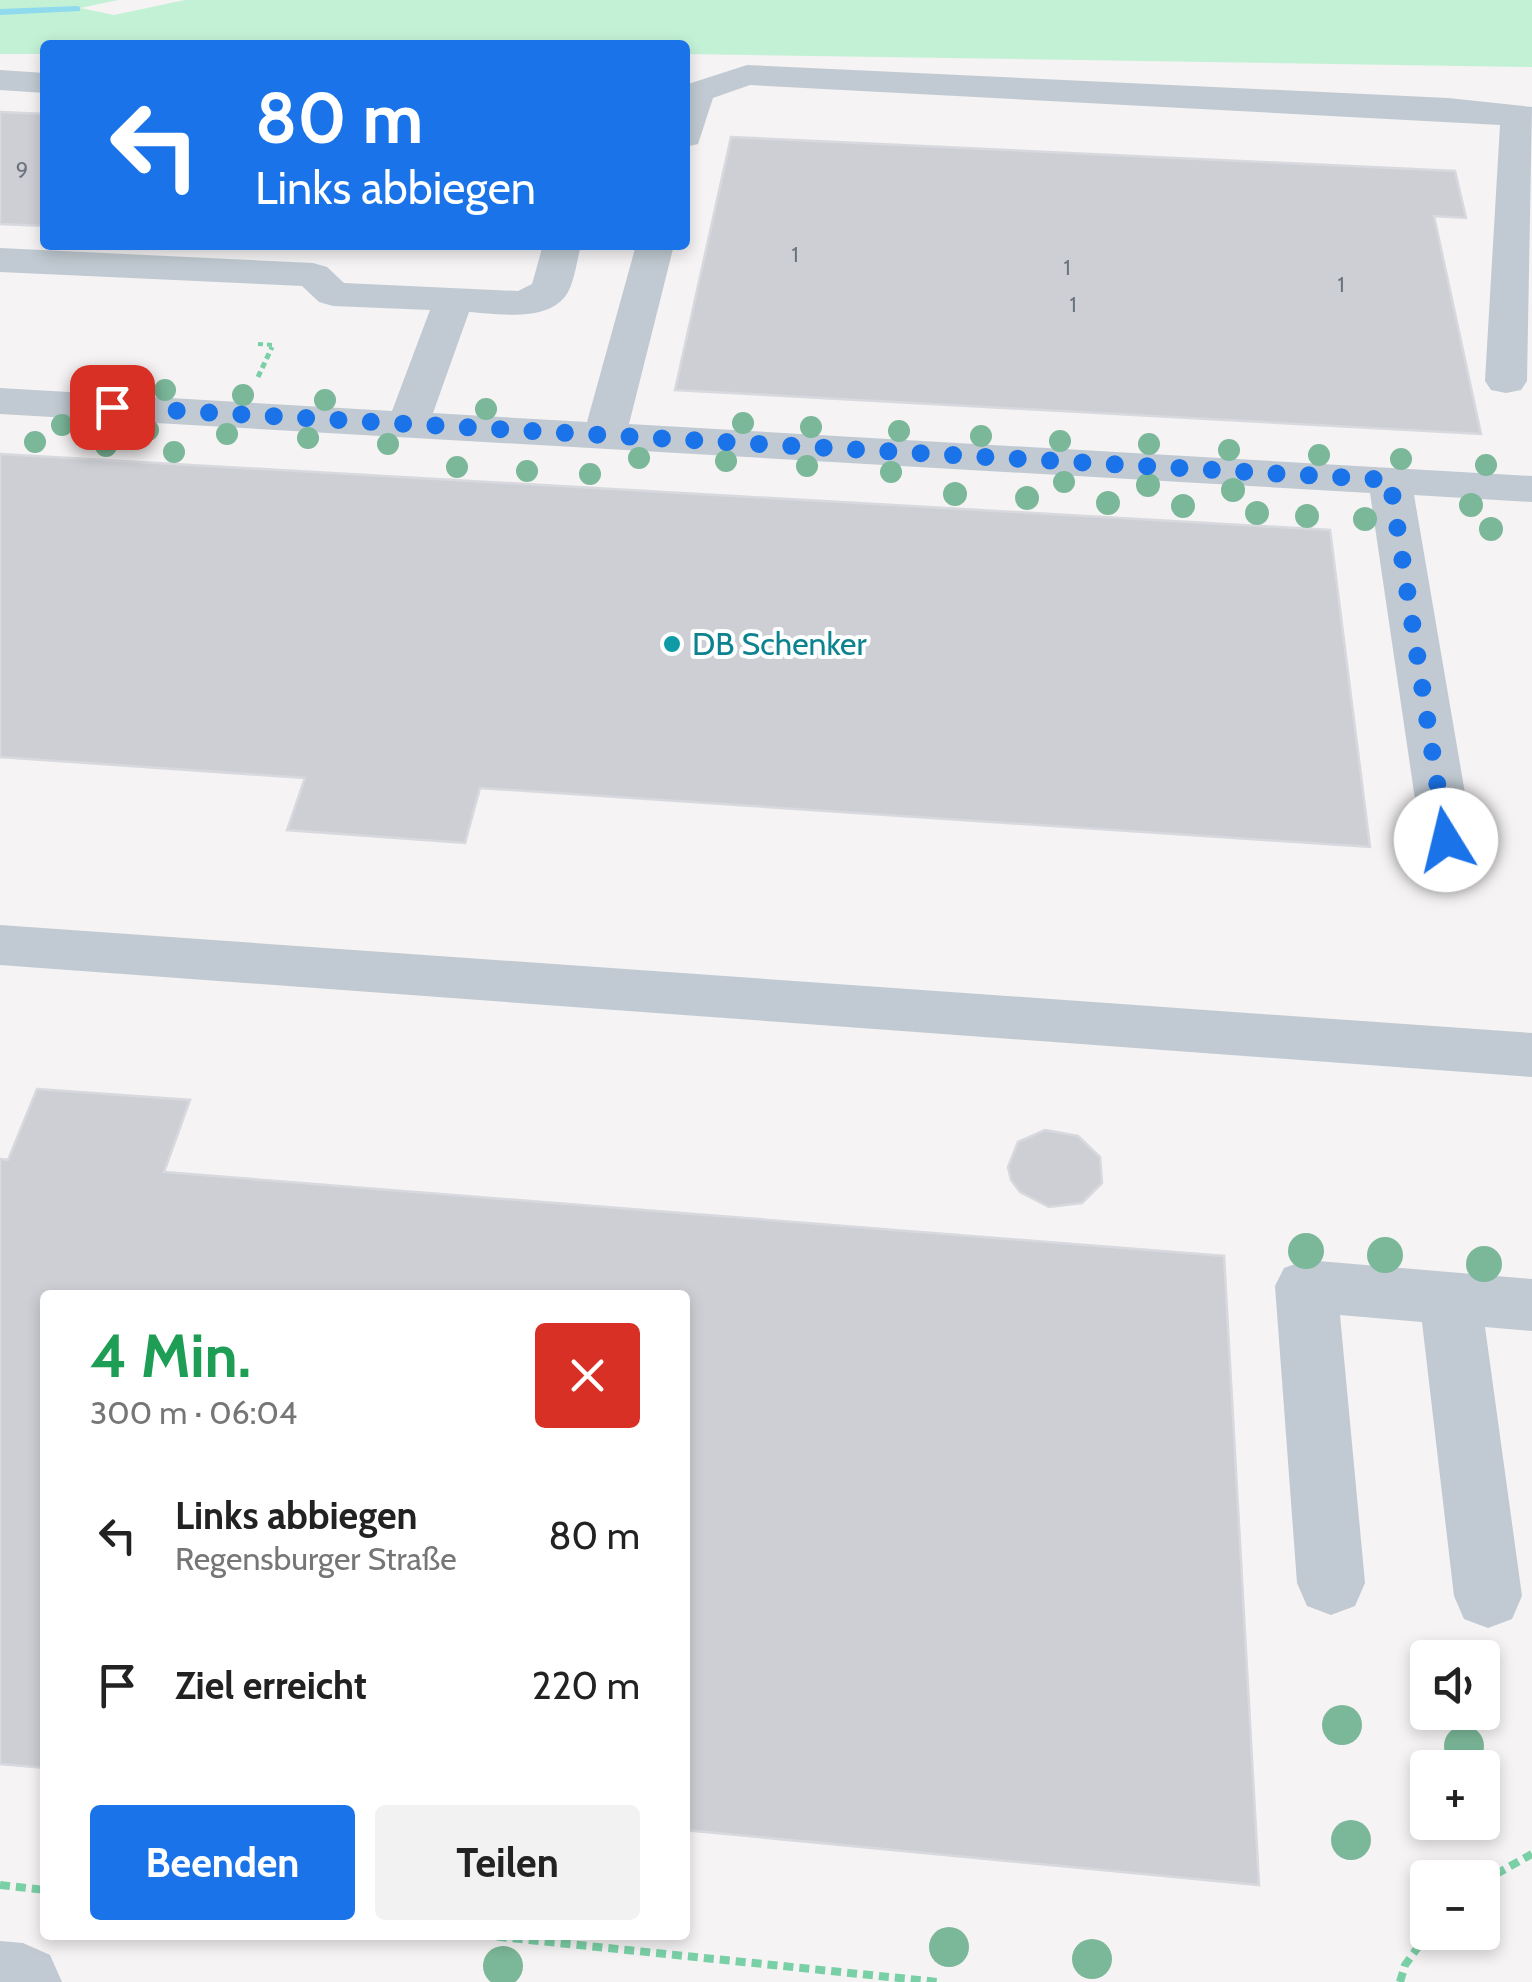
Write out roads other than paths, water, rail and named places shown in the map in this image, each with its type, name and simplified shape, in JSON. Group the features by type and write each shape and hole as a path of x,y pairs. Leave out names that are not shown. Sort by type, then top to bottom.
{"street":[{"path":"690,118 697,92 747,74 1448,109 1525,117 1506,381"},
{"path":"0,80 40,83"},
{"path":"0,260 313,274 333,294 525,303 550,290 561,250"},
{"path":"604,434 655,250"},
{"path":"409,422 454,300"},
{"path":"0,401 1532,488"},
{"path":"1390,480 1446,840"},
{"path":"0,945 1532,1055"},
{"path":"1331,1583 1306,1286 1532,1304"},
{"path":"1450,1298 1488,1596"},
{"path":"0,1980 23,1982"}],"waterway":[{"path":"0,12 77,9"}],"place":[{"name":"DB Schenker","path":"672,644"}]}
